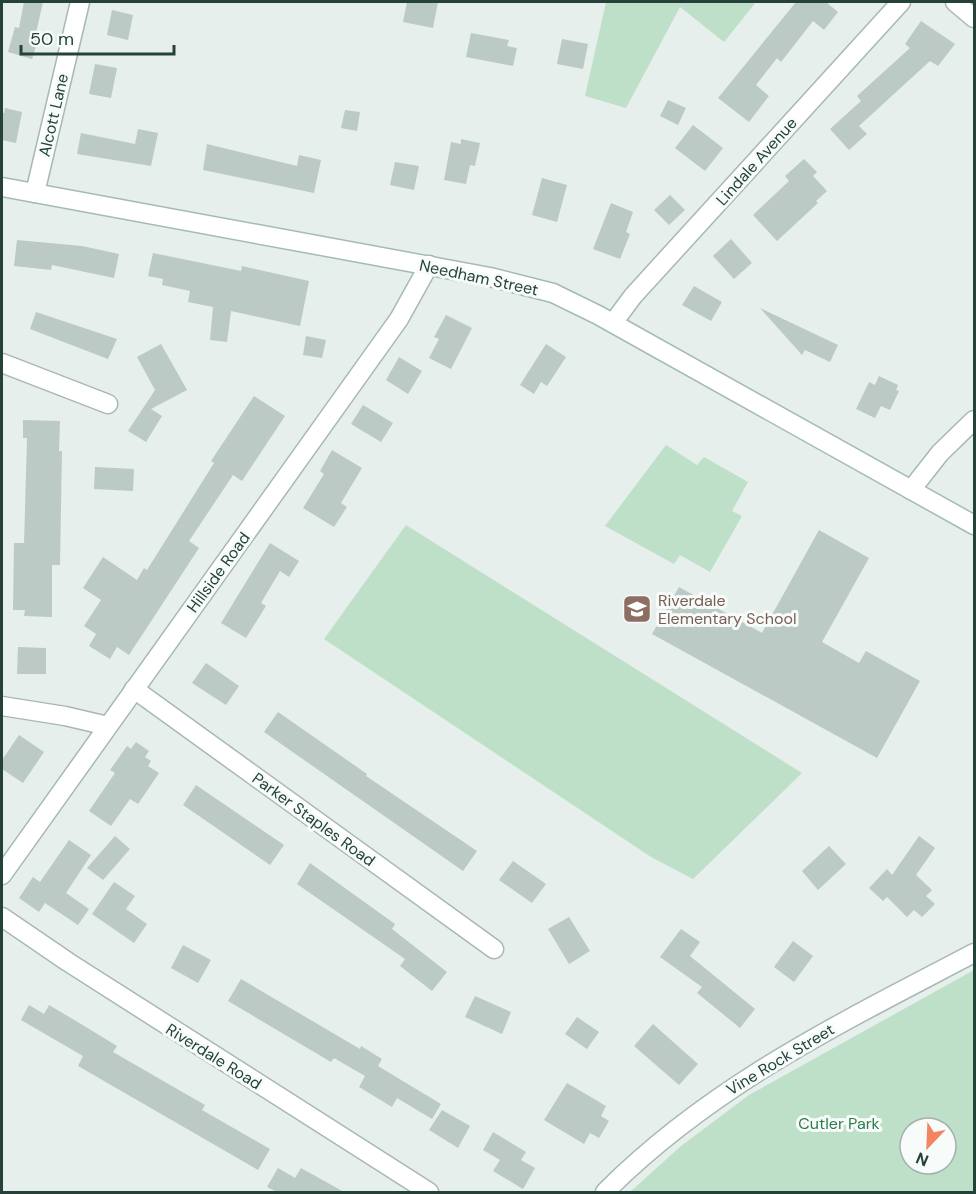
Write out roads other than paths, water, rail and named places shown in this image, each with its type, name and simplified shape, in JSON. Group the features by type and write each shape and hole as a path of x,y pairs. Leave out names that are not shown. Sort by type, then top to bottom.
{"street":[{"name":"Alcott Lane","path":"35,193 80,2"},
{"name":"Lindale Avenue","path":"613,323 633,296 901,2"},
{"path":"955,2 975,18"},
{"name":"Needham Street","path":"2,187 525,284 553,293 613,323 975,525"},
{"name":"Hillside Road","path":"2,874 399,319 429,266"},
{"path":"2,363 108,404"},
{"path":"911,490 940,453 975,420"},
{"name":"Parker Staples Road","path":"134,689 494,949"},
{"path":"2,706 65,716 108,726"},
{"name":"Riverdale Road","path":"2,916 76,968 429,1192"},
{"name":"Vine Rock Street","path":"604,1192 672,1130 743,1080 832,1028 975,953"}],"place":[{"name":"Riverdale Elementary School","path":"637,609"}],"park label":[{"name":"Cutler Park","path":"839,1123"}]}
